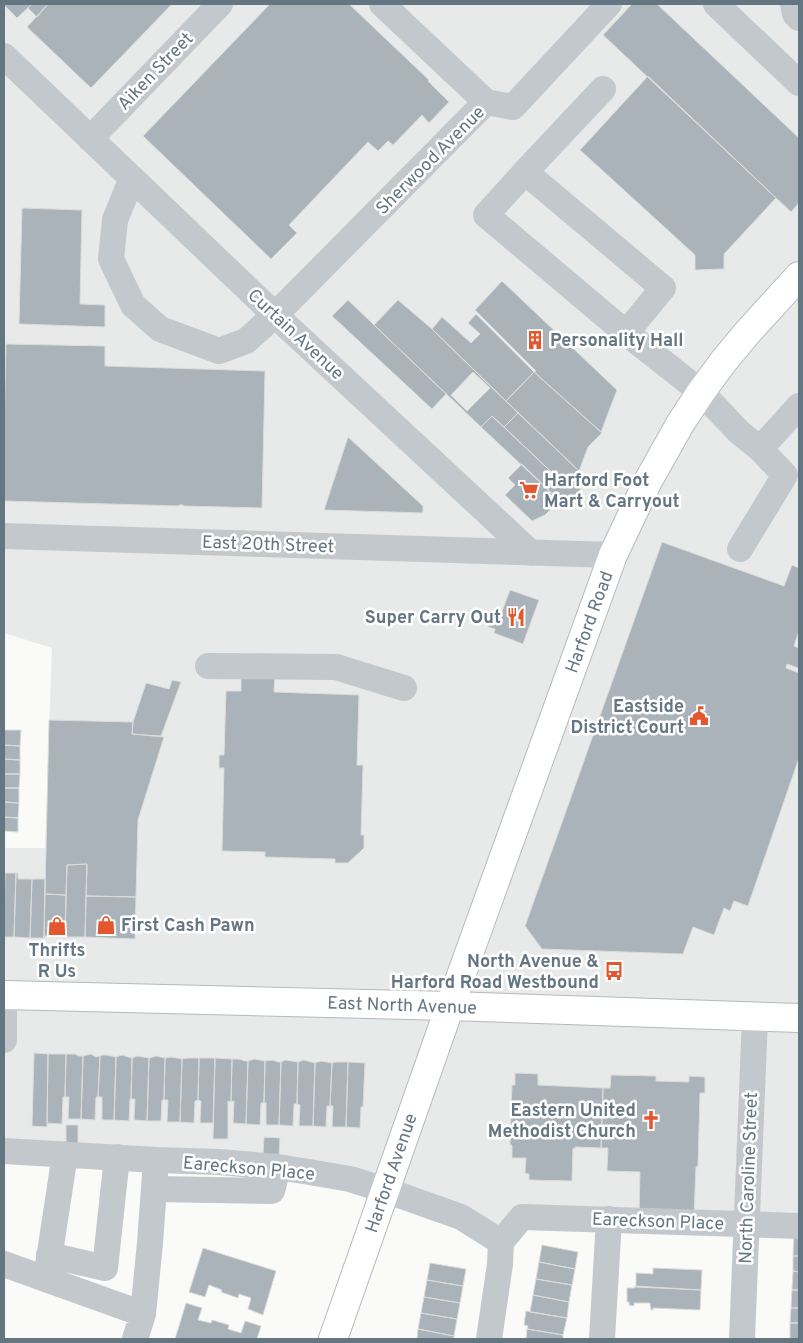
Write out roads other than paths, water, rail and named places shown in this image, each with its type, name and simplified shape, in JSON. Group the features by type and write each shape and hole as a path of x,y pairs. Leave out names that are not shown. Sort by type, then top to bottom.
{"main road":[{"name":"Harford Road","path":"450,1006 613,555 648,481 680,424 723,362 799,277"},
{"name":"East North Avenue","path":"4,995 450,1006 799,1018"},
{"name":"Harford Avenue","path":"333,1339 450,1006"}],"street":[{"name":"Aiken Street","path":"90,139 220,4"},
{"path":"382,4 486,102"},
{"name":"Sherwood Avenue","path":"132,178 115,220 111,260 133,305 160,330 219,351 246,341 275,315 486,102 513,107 609,4"},
{"path":"716,4 799,82"},
{"name":"Curtain Avenue","path":"4,56 275,315 531,553"},
{"path":"603,88 486,214 626,333 701,392 739,432 760,449 792,481 740,549"},
{"path":"525,172 663,288 626,333"},
{"path":"760,449 799,406"},
{"name":"East 20th Street","path":"4,536 531,553"},
{"path":"531,553 613,555"},
{"path":"208,666 336,667 404,688"},
{"path":"4,995 4,1040"},
{"name":"North Caroline Street","path":"742,1339 755,1017"},
{"name":"Eareckson Place","path":"4,1150 278,1167 350,1180 385,1190 461,1217 501,1242 522,1217 799,1226"},
{"path":"48,1267 65,1154"},
{"path":"4,1264 105,1268 118,1158"},
{"path":"135,1339 144,1314 156,1160"},
{"path":"154,1189 272,1191 278,1167"},
{"path":"602,1339 609,1219"},
{"path":"489,1339 500,1264 501,1242"},
{"path":"48,1267 144,1314"}],"place":[{"name":"Personality Hall","path":"535,340"},
{"name":"Harford Foot Mart & Carryout","path":"529,490"},
{"name":"Super Carry Out","path":"516,617"},
{"name":"Eastside District Court","path":"699,716"},
{"name":"First Cash Pawn","path":"106,925"},
{"name":"Thrifts R Us","path":"57,926"},
{"name":"North Avenue & Harford Road Westbound","path":"614,971"},
{"name":"Eastern United Methodist Church","path":"651,1120"}]}
